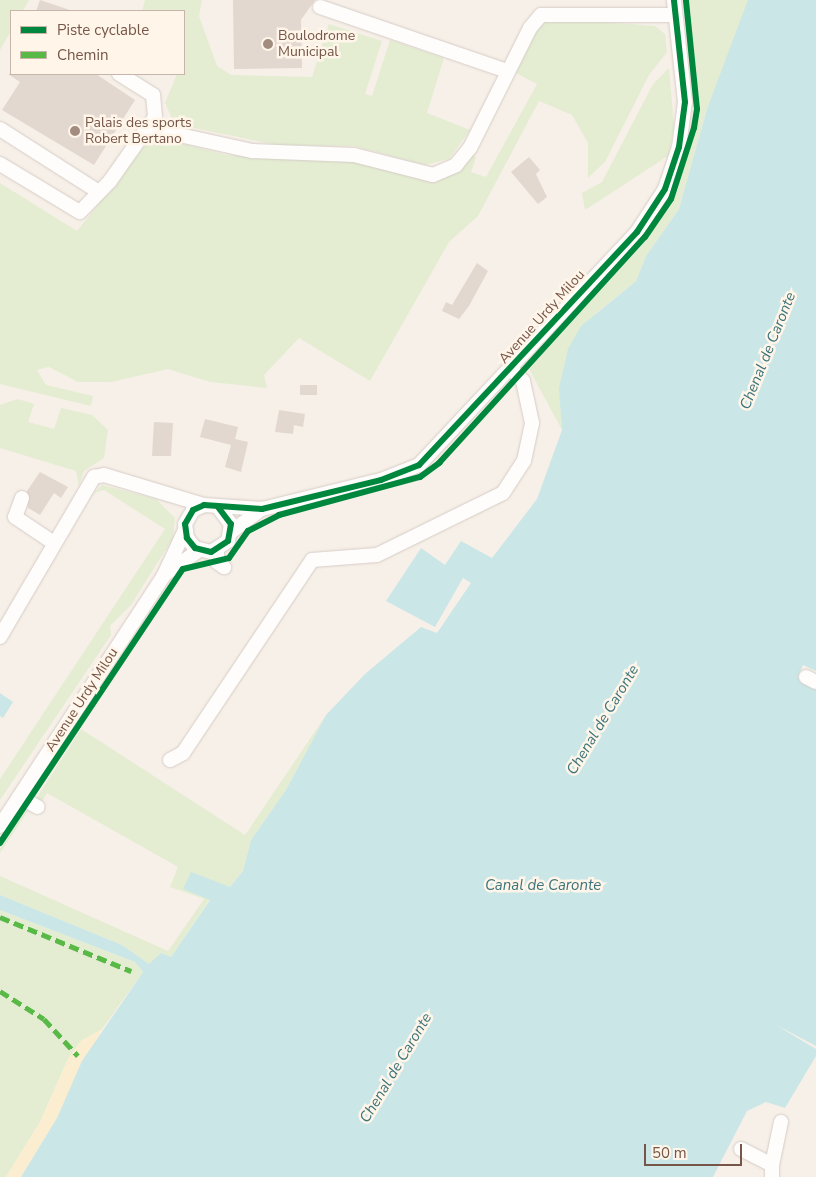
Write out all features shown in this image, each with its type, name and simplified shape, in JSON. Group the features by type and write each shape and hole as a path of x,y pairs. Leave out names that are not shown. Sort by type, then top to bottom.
{"street":[{"name":"Avenue Urdy Milou","path":"54,542 80,497 98,475 211,506 262,509 381,480 419,465 512,370 637,232 665,189 679,147 685,102 674,0"},
{"path":"320,7 507,71"},
{"path":"148,128 252,151 354,155 422,175 456,165 479,132 507,71 541,15 675,15"},
{"path":"0,164 74,212 80,212 99,192 148,128 154,117 153,95 121,75"},
{"path":"0,129 99,192"},
{"path":"170,760 183,753 312,560 377,555 503,494 521,469 532,423 523,380 512,370"},
{"path":"160,492 178,506 190,543 200,550 217,549"},
{"path":"0,637 54,542 15,517 22,498"},
{"path":"185,527 193,510 211,506 230,518 232,532 217,549 217,562 224,567"},
{"name":"Avenue Urdy Milou","path":"232,532 262,509"},
{"name":"Avenue Urdy Milou","path":"0,826 164,575 185,527"},
{"name":"Avenue Urdy Milou","path":"164,575 200,550"},
{"path":"19,797 38,807"},
{"path":"741,1150 772,1171 781,1122"}],"green space":[{"path":"0,0 29,0 24,10 10,10 10,33 0,50"},
{"path":"145,0 202,0 199,16 217,66 231,75 312,77 329,24 382,41 365,94 372,96 390,40 444,58 427,113 470,130 449,159 425,165 354,146 277,145 180,125 173,121 165,103 177,75 185,75 185,10 142,10"},
{"path":"689,0 748,0 748,5 707,109 679,209 646,256 636,281 596,313 561,405 562,430 529,369 646,240 677,192 700,114"},
{"path":"550,18 655,26 665,34 667,52 649,75 605,162 588,178 588,143 572,115 539,101 478,216 449,242 370,381 299,338 264,375 267,388 210,382 168,369 111,382 78,382 49,367 37,370 46,385 93,396 91,406 0,384 0,183 77,231 149,141 164,139 227,155 353,162 437,182 460,169 473,155 476,157 471,172 486,177 537,84 514,72 536,30"},
{"path":"669,68 674,127 668,156 585,210 582,193 602,182 653,84"},
{"path":"18,399 34,404 28,422 54,429 61,408 92,415 108,430 104,458 84,471 79,486 76,471 0,448 0,405"},
{"path":"102,485 156,499 175,518 173,538 131,605 110,626 111,635 0,800 0,779 165,529 104,490 94,493"},
{"path":"326,715 286,790 251,840 243,871 230,887 225,885 210,899 171,957 161,953 150,965 122,945 0,895 0,876 168,951 204,899 170,887 178,867 47,793 41,803 37,797 81,729 245,835"},
{"path":"25,811 28,811 0,853 0,849"},
{"path":"0,910 135,962 143,972 102,1029 81,1041 68,1059 40,1122 6,1177 0,1177"}],"sand":[{"path":"102,1029 57,1118 21,1177 6,1177 40,1122 68,1059 81,1041"}],"water":[{"name":"Canal de Caronte","path":"748,0 816,0 816,671 803,665 798,677 816,687 816,1046 776,1025 816,1049 816,1056 785,1108 766,1102 747,1111 713,1177 21,1177 57,1118 82,1061 143,972 135,962 0,910 0,895 122,945 149,964 161,953 171,957 210,900 183,889 191,872 230,887 243,871 251,840 286,790 326,715 365,674 421,627 437,633 471,583 463,578 435,627 386,601 421,548 445,565 461,541 492,558 537,499 562,430 559,388 568,349 581,326 636,281 646,256 679,209 707,109"},
{"path":"0,693 13,702 3,718 0,716"}],"building":[{"path":"40,0 70,10 36,10"},
{"name":"Boulodrome Municipal","path":"233,0 315,0 301,20 302,68 234,69"},
{"name":"Palais des sports Robert Bertano","path":"8,74 98,75 135,100 94,165 2,110 20,82"},
{"path":"529,157 540,170 536,174 547,197 538,204 511,172"},
{"path":"477,263 488,271 469,306 459,319 442,311 446,302 452,305"},
{"path":"300,385 317,385 317,395 300,395"},
{"path":"279,410 305,414 303,427 294,425 293,434 275,432"},
{"path":"205,419 238,427 235,439 248,442 241,472 225,467 231,445 200,437"},
{"path":"154,422 173,423 171,456 152,456"},
{"path":"40,472 68,487 61,498 54,493 40,515 28,508 27,491"}],"marked path":[{"path":"0,917 131,971"},
{"path":"0,991 44,1019 78,1056"}],"cycle path":[{"path":"218,507 231,524 228,541 211,552 195,548 187,538 185,524 193,510 204,505 262,509 381,480 419,465 637,232 665,189 679,147 685,102 674,0"},
{"path":"0,843 183,569 229,558 248,531 279,515 420,477 439,463 645,237 671,199 694,128 697,109 686,0"}],"place":[{"name":"Boulodrome Municipal","path":"268,44"},
{"name":"Palais des sports Robert Bertano","path":"75,131"}],"water label":[{"name":"Chenal de Caronte","path":"768,351"},
{"name":"Chenal de Caronte","path":"603,720"},
{"name":"Chenal de Caronte","path":"396,1068"}]}
